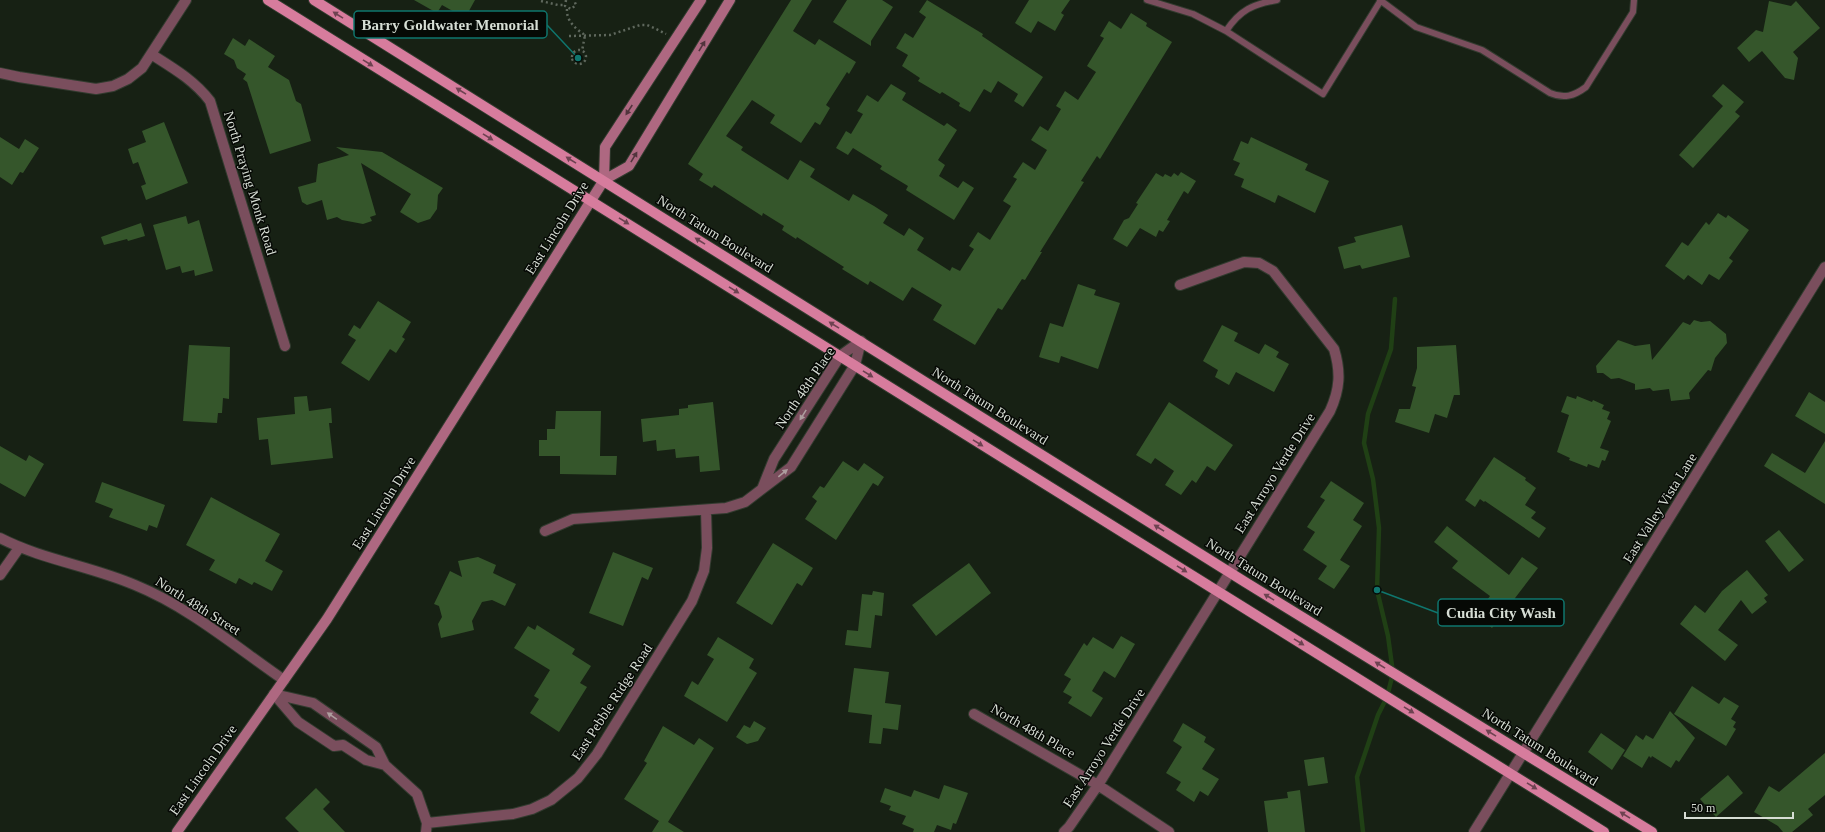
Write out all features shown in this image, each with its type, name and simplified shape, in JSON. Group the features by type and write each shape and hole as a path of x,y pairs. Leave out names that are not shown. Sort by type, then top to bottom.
{"main road":[{"path":"268,0 1604,832"},
{"name":"North Tatum Boulevard","path":"314,0 604,180 1229,573 1652,832"},
{"name":"East Lincoln Drive","path":"604,180 605,147 701,0"},
{"name":"East Lincoln Drive","path":"177,832 327,619 604,180 629,166 730,0"}],"street":[{"path":"0,73 96,89 113,86 128,79 142,68 186,0"},
{"name":"North Praying Monk Road","path":"151,54 176,69 195,84 210,101 285,346"},
{"name":"East Arroyo Verde Drive","path":"1064,832 1070,827 1098,786 1330,411 1337,395 1340,377 1334,349 1273,271 1259,263 1244,262 1180,285"},
{"name":"East Valley Vista Lane","path":"1474,832 1518,764 1825,267"},
{"name":"North 48th Place","path":"761,491 774,459 840,356 861,341"},
{"name":"North 48th Place","path":"545,531 574,520 726,508 744,502 761,491 790,467 855,365 861,341"},
{"name":"East Pebble Ridge Road","path":"427,827 513,814 532,809 551,800 578,778 597,754 692,601 704,572 707,548 706,510"},
{"name":"North 48th Street","path":"0,538 19,548 98,571 136,585 167,600 284,680"},
{"path":"0,575 19,548"},
{"path":"274,694 313,703 376,747 385,765 417,794 427,827"},
{"path":"274,694 298,722 334,746 343,745 366,760 385,765"},
{"name":"North 48th Place","path":"974,714 1098,786"},
{"path":"343,745 353,731"},
{"path":"1098,786 1169,832"}],"lane":[{"path":"1147,0 1193,14 1226,31 1323,94 1381,0 1416,27 1482,50 1550,93 1557,96 1567,97 1577,94 1586,87 1633,12 1634,0"},
{"path":"1226,31 1231,23 1256,4 1277,0"}],"path":[{"path":"540,0 558,5 565,5"},
{"path":"566,0 565,5 569,21 585,36"},
{"path":"567,9 574,8 576,5 574,0"},
{"path":"569,36 610,35 634,26 647,25 675,40"},
{"path":"582,51 578,50 573,54 572,60 575,63 580,64 585,60 585,55 582,51 585,36"}],"building":[{"path":"414,0 475,0 465,18 442,5 437,13"},
{"path":"791,0 812,0 793,31 815,45 819,39 856,62 849,74 847,72 826,105 830,108 820,125 815,122 801,143 770,123 775,115 752,100 726,136 743,147 741,150 788,180 800,160 815,169 810,177 849,201 853,194 874,206 888,215 883,223 904,236 909,228 924,238 917,250 950,271 952,267 960,271 974,249 969,246 978,232 990,240 1011,206 1003,201 1017,179 1013,177 1023,162 1035,170 1047,150 1031,140 1040,126 1048,131 1061,109 1056,106 1065,91 1078,100 1096,72 1087,66 1104,38 1100,36 1109,21 1121,29 1131,13 1147,23 1146,26 1172,42 1100,159 1097,156 1081,181 1084,182 1040,252 1042,252 1025,280 1022,279 1002,310 998,308 975,345 933,320 942,305 912,287 903,301 870,281 868,285 842,269 844,267 797,237 796,239 782,230 784,226 763,213 762,216 714,185 712,188 699,180 703,174 688,164"},
{"path":"847,0 882,0 893,7 871,41 871,46 833,22"},
{"path":"927,0 983,34 982,36 1043,77 1023,107 1014,101 1018,94 998,81 991,93 984,89 970,112 959,106 960,103 942,92 940,94 918,81 920,78 902,66 908,55 896,48 905,33 913,38 926,17 919,12"},
{"path":"1029,0 1070,0 1061,13 1064,15 1055,31 1038,21 1031,33 1015,23"},
{"path":"1769,1 1791,6 1796,1 1820,28 1793,52 1798,58 1794,80 1785,78 1762,51 1749,62 1737,48 1756,30 1763,32"},
{"path":"233,38 245,46 249,39 275,56 268,67 289,80 296,101 301,104 311,141 270,154 247,82 243,79 246,74 237,68 234,60 224,54"},
{"path":"891,84 906,93 902,100 944,126 947,123 957,130 938,160 945,165 939,176 958,188 963,181 974,188 954,220 906,190 908,186 880,169 882,166 853,148 848,155 836,148 846,131 851,134 863,114 857,111 867,95 878,102"},
{"path":"1723,84 1744,102 1735,112 1740,116 1693,168 1679,155 1723,106 1712,96"},
{"path":"164,122 188,183 146,200 141,186 146,184 138,162 133,164 128,149 146,142 142,131"},
{"path":"0,137 19,149 25,139 39,148 23,173 20,172 12,185 0,177"},
{"path":"1251,137 1308,164 1305,170 1329,181 1315,213 1278,195 1275,203 1241,187 1244,179 1234,175 1240,163 1233,160 1241,141 1248,144"},
{"path":"336,147 382,152 443,188 438,195 437,209 430,219 418,223 400,212 411,194 361,163 376,215 370,217 372,221 363,224 342,220 337,217 327,220 322,200 307,205 302,202 298,187 316,182 318,164 349,155"},
{"path":"1181,172 1196,181 1188,194 1184,191 1167,220 1170,221 1163,232 1159,230 1156,237 1140,228 1127,247 1113,239 1124,220 1129,218 1138,204 1136,203 1156,173 1163,177 1165,174 1171,177 1174,173 1178,176"},
{"path":"1718,213 1726,218 1728,215 1749,230 1729,258 1733,261 1719,280 1709,274 1702,285 1688,275 1684,280 1665,266 1682,242 1688,246 1706,222 1709,225"},
{"path":"186,216 188,224 199,220 213,271 195,276 194,270 182,273 180,266 166,270 153,225"},
{"path":"141,223 145,236 128,241 127,239 104,245 101,237"},
{"path":"1402,225 1410,257 1362,269 1360,265 1344,269 1338,247 1356,242 1354,237"},
{"path":"1078,284 1096,290 1094,295 1120,303 1098,369 1061,356 1059,363 1039,357 1050,323 1063,327"},
{"path":"378,301 411,322 402,337 405,339 396,353 390,349 369,381 341,363 356,340 348,335 354,325 360,329"},
{"path":"1694,320 1701,322 1710,321 1726,334 1727,343 1715,358 1711,371 1708,370 1689,393 1690,399 1671,401 1669,389 1653,391 1650,388 1635,390 1635,384 1619,378 1611,379 1603,373 1597,373 1596,366 1618,340 1635,346 1650,344 1652,360 1683,322 1690,325"},
{"path":"1222,325 1238,333 1234,341 1259,354 1265,344 1279,352 1276,357 1289,364 1274,392 1236,372 1229,385 1215,377 1218,370 1203,361"},
{"path":"189,345 230,347 229,399 223,398 222,413 218,413 217,423 183,421"},
{"path":"1456,345 1460,395 1454,395 1447,418 1435,414 1429,433 1395,422 1399,409 1410,409 1416,387 1412,386 1417,368 1417,347"},
{"path":"1809,392 1825,402 1825,434 1795,416"},
{"path":"307,396 309,411 331,408 332,423 329,423 333,458 271,465 268,439 259,440 257,418 295,414 294,397"},
{"path":"1567,396 1576,399 1577,396 1592,402 1593,400 1604,405 1602,409 1610,412 1607,419 1611,421 1600,448 1609,451 1605,461 1602,460 1599,468 1588,464 1587,467 1569,460 1570,458 1557,452 1569,415 1561,412"},
{"path":"713,402 720,470 700,472 699,456 676,458 675,449 657,451 656,440 643,442 641,419 679,415 679,409 688,408 688,405"},
{"path":"1169,402 1233,445 1215,471 1207,466 1196,483 1192,480 1181,495 1165,485 1174,471 1155,458 1151,464 1136,455"},
{"path":"556,411 601,411 600,456 617,456 616,475 560,474 560,456 539,456 539,440 547,440 547,429 555,429"},
{"path":"1825,441 1825,504 1764,466 1772,453 1805,473"},
{"path":"0,446 26,461 29,455 44,464 25,497 0,483"},
{"path":"1494,457 1526,478 1525,480 1536,488 1525,505 1536,512 1531,518 1546,528 1539,538 1485,501 1484,502 1480,499 1475,507 1465,500"},
{"path":"843,461 858,471 864,463 884,477 878,486 873,483 836,540 805,519 817,501 812,497 820,486 824,488"},
{"path":"1331,481 1364,503 1353,520 1362,526 1340,560 1350,566 1334,589 1318,579 1327,566 1303,550 1315,532 1307,527 1325,500 1320,497"},
{"path":"102,482 165,505 157,528 149,525 147,531 109,517 113,509 95,502"},
{"path":"211,497 280,534 265,561 283,571 272,591 254,582 252,585 239,578 236,584 209,570 215,560 186,545"},
{"path":"1447,526 1509,575 1522,557 1538,568 1492,628 1476,615 1490,596 1452,568 1458,561 1434,542"},
{"path":"1779,530 1804,560 1789,572 1765,541"},
{"path":"773,543 813,568 802,586 797,583 772,625 736,603"},
{"path":"613,552 653,568 648,580 642,577 623,626 589,613"},
{"path":"478,557 496,565 493,573 516,584 505,606 492,600 482,602 472,621 474,630 441,638 438,624 442,617 439,606 434,604 450,571 462,577 458,561"},
{"path":"969,563 991,593 936,636 912,605"},
{"path":"1747,570 1768,595 1764,598 1767,602 1752,614 1741,600 1718,630 1738,645 1725,661 1680,624 1695,605 1705,613 1722,591"},
{"path":"873,591 884,593 882,616 875,615 871,648 845,645 847,630 858,631 862,594 872,595"},
{"path":"537,625 575,649 572,654 591,666 580,683 587,687 559,732 530,713 539,699 534,696 550,670 514,648 528,626 535,630"},
{"path":"1121,636 1135,644 1115,678 1104,671 1092,691 1103,698 1091,717 1068,703 1072,697 1063,692 1071,679 1064,675 1084,643 1087,646 1093,637 1113,649"},
{"path":"718,637 754,659 749,668 757,673 727,722 684,696 692,681 698,685 714,659 707,655"},
{"path":"854,668 889,672 885,703 901,705 898,730 883,728 881,744 869,743 872,715 848,712"},
{"path":"1692,686 1719,704 1724,697 1739,706 1731,719 1736,722 1733,727 1736,729 1726,746 1674,714"},
{"path":"1670,711 1695,738 1679,762 1676,760 1671,768 1652,756 1651,758 1649,756 1642,768 1623,756 1636,735 1643,740 1646,735 1653,739"},
{"path":"754,721 766,728 758,741 747,744 736,737 744,725 750,728"},
{"path":"1183,723 1206,737 1204,742 1215,749 1202,769 1219,779 1208,796 1200,791 1194,802 1176,790 1181,782 1166,773 1182,747 1173,741"},
{"path":"663,726 694,745 699,738 714,748 668,822 684,832 652,832 659,821 624,799 647,763 644,761"},
{"path":"1601,733 1625,750 1612,770 1588,752"},
{"path":"1825,753 1825,795 1808,809 1813,815 1792,832 1783,832 1778,826 1754,812 1769,786 1779,792"},
{"path":"1324,757 1328,783 1308,786 1304,760"},
{"path":"1728,775 1743,793 1716,817 1700,799"},
{"path":"944,785 968,793 956,824 953,823 951,830 937,825 934,832 913,832 914,829 902,824 906,816 889,810 891,806 880,802 885,788 911,797 914,790 939,799"},
{"path":"316,788 330,802 323,809 345,832 299,832 285,818"},
{"path":"1300,790 1305,832 1268,832 1264,801 1288,798 1287,792"}],"waterway":[{"path":"1363,832 1357,777 1378,715 1387,697 1393,673 1388,636 1377,590 1379,528 1373,479 1364,443 1368,414 1391,349 1395,299"}],"place":[{"name":"Barry Goldwater Memorial","path":"578,58"},
{"name":"Cudia City Wash","path":"1377,590"}]}
